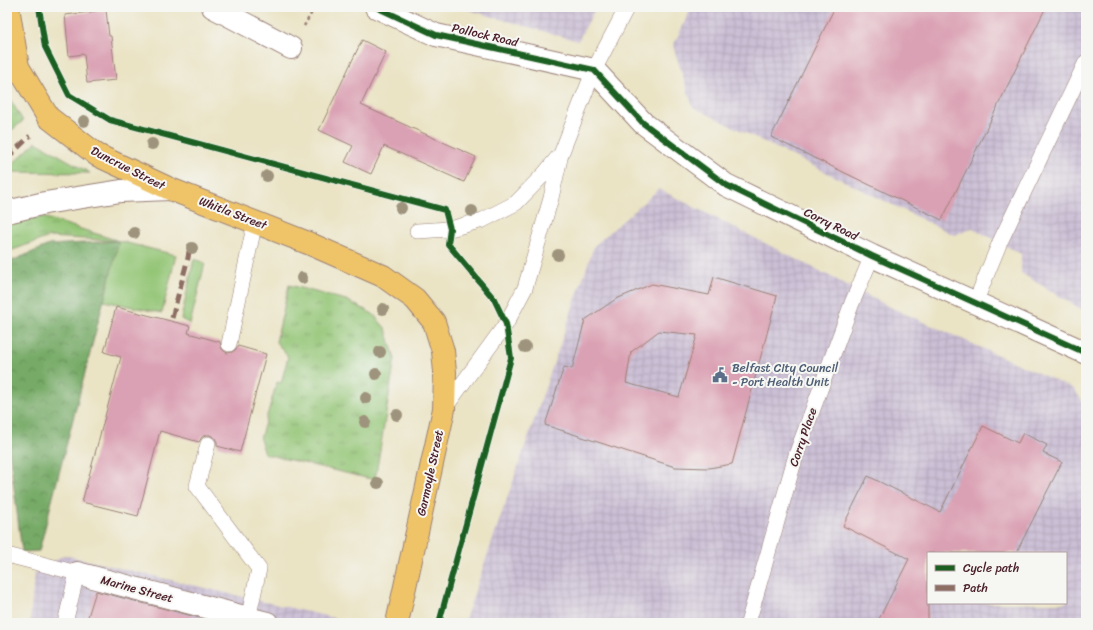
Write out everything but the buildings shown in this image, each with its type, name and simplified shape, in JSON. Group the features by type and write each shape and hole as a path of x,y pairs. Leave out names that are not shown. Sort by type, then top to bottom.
{"main road":[{"name":"Duncrue Street","path":"8,7 18,67 48,117 98,155 170,189"},
{"name":"Whitla Street","path":"170,189 308,243 383,276 415,299 434,322"},
{"name":"Garmoyle Street","path":"397,623 444,409 445,372 443,351 434,322"}],"street":[{"path":"213,7 291,48"},
{"name":"Pollock Road","path":"376,7 436,35 594,70"},
{"name":"Corry Road","path":"594,70 643,123 726,185 872,256 1086,353"},
{"name":"Whitla Street","path":"7,212 45,203 121,191 170,189"},
{"name":"Marine Street","path":"77,573 257,621"}],"lane":[{"path":"444,409 506,324 525,288 552,198 561,154 594,70 627,7"},
{"path":"975,303 1000,242 1086,62"},
{"path":"416,231 450,229 483,220 516,203 546,173 561,154"},
{"path":"229,344 255,222"},
{"name":"Corry Place","path":"748,623 796,455 852,303 872,256"},
{"path":"208,444 197,486 259,569 257,621"},
{"name":"Marine Street","path":"7,555 77,573"},
{"path":"65,623 77,573"}],"shaded area":[{"path":"458,7 596,7 578,41"},
{"path":"692,7 1086,7 1086,312 1021,273 1021,254 997,241 972,228 954,235 693,107 673,46"},
{"path":"659,189 890,307 1074,389 1086,406 1086,623 464,623 594,246"},
{"path":"64,555 355,623 30,623 34,574"}],"green space":[{"path":"7,94 23,121 7,134"},
{"path":"36,142 90,173 7,172 7,169"},
{"path":"43,217 119,241 49,237 7,252 7,224 18,220"},
{"path":"119,241 39,551 22,552 7,433 7,263 49,245"},
{"path":"119,241 176,255 162,313 104,301"},
{"path":"194,259 205,263 190,324 181,319"},
{"path":"289,285 346,300 373,314 386,329 395,359 375,480 265,454 260,439 277,382 281,383 288,357 276,342"}],"marked path":[{"path":"7,158 30,136"},
{"path":"172,318 189,251"}],"cycle path":[{"path":"39,7 45,47 69,95 110,120 445,210 450,229 448,244 494,299 506,324 511,358 439,623"},
{"path":"376,7 436,35 594,70 643,123 726,185 872,256 1086,353"}],"place":[{"name":"Belfast City Council - Port Health Unit","path":"720,375"}]}
